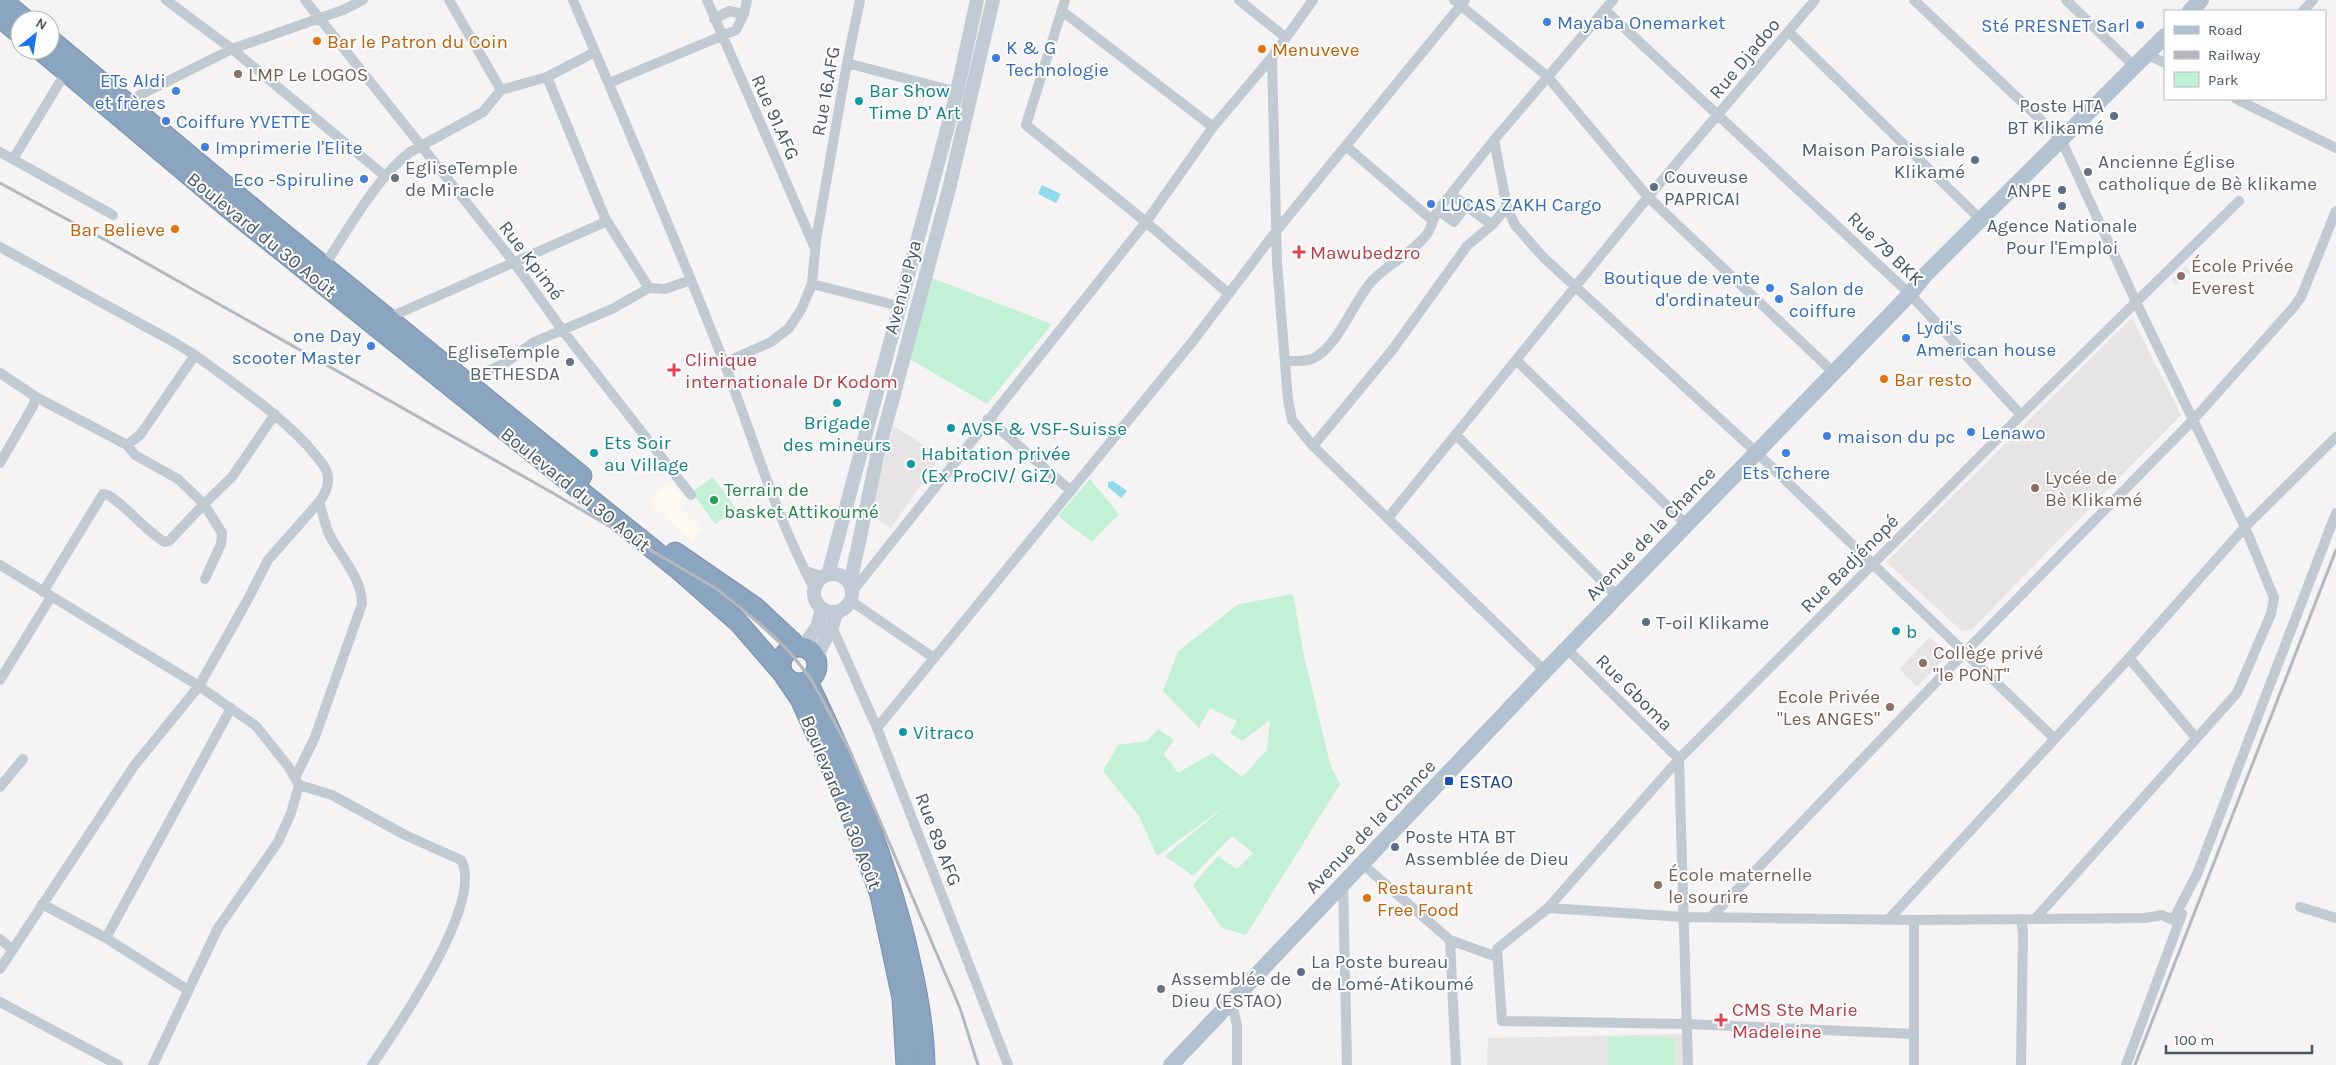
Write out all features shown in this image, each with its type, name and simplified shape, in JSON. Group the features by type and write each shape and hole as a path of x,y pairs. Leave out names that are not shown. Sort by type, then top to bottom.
{"highway":[{"path":"2,0 10,15"},
{"name":"Boulevard du 30 Août","path":"60,47 324,266 690,564 755,607 806,650"},
{"name":"Boulevard du 30 Août","path":"52,60 222,204 712,598 738,622 783,674 800,699 843,794 880,895 902,998 906,1065"},
{"path":"788,650 806,650 817,669 815,675 808,682 794,683 783,674 782,659 788,650"},
{"name":"Boulevard du 30 Août","path":"808,682 854,784 896,902 920,1003 925,1065"}],"main road":[{"name":"Avenue Pya","path":"822,580 957,92 977,0"},
{"name":"Avenue Pya","path":"851,592 877,457 949,189 993,0"},
{"path":"2191,10 2201,0"},
{"name":"Avenue de la Chance","path":"1171,1065 1232,1003 1361,862 1910,294 1926,274 2164,37"},
{"path":"842,576 851,592 844,609 836,613 822,610 814,597 822,580 842,576"},
{"path":"806,650 817,627 822,610"},
{"path":"806,650 832,627 836,613"}],"street":[{"path":"166,0 232,50 385,176"},
{"name":"Rue Kpimé","path":"305,0 513,261 563,331 691,495"},
{"path":"129,103 140,94 232,50 363,0"},
{"path":"449,0 501,90"},
{"path":"573,0 691,280 724,363 767,482 806,571 822,580"},
{"name":"Rue 91.AFG","path":"707,0 814,247"},
{"path":"609,83 736,30 744,14 747,0"},
{"name":"Rue 16.AFG","path":"724,363 771,342 789,328 801,310 812,284 814,247 860,0"},
{"path":"1065,0 1026,126 1146,222 1229,294"},
{"path":"1240,0 1285,37"},
{"path":"934,658 851,592 1146,222 1213,128 1272,57 1313,0"},
{"path":"1285,361 1312,359 1323,350 1349,318 1371,282 1393,263 1411,251 1429,232 1432,220 1438,210 1547,76 1613,0"},
{"name":"Rue Djadoo","path":"1388,518 1648,197 1789,32 1814,0"},
{"path":"1914,0 2060,140 2136,302 2246,527 2274,598 2274,606 2237,693 2035,919"},
{"path":"2066,0 2134,66"},
{"path":"2303,10 2313,0"},
{"path":"877,728 1071,491 1229,294 1277,230 1347,147 1459,2 1547,76 1648,197 1833,372"},
{"name":"Rue 79 BKK","path":"1605,10 1910,294 2021,415"},
{"path":"714,19 730,11 744,14"},
{"path":"1062,11 1213,128"},
{"path":"1789,32 1980,219"},
{"path":"324,266 385,176 399,160 483,112 501,90 547,78 595,52"},
{"path":"2146,54 2164,63"},
{"path":"1272,57 1277,262 1292,420 1313,446 1545,671"},
{"path":"847,63 957,92"},
{"path":"13,159 66,72"},
{"path":"547,78 605,218 649,288"},
{"path":"2238,100 2336,148"},
{"path":"1494,140 1506,207 1515,225 1543,257 1756,452 2055,739"},
{"path":"1347,147 1432,220"},
{"path":"0,152 112,215"},
{"path":"1451,194 1492,225"},
{"name":"Rue Badjénopé","path":"1497,957 1497,950 1548,908 1679,759 2021,415 2239,202"},
{"path":"1438,210 1454,222 1466,205"},
{"path":"1313,446 1393,349 1467,246 1492,225 1506,207"},
{"path":"1712,916 1964,653 2194,420 2301,297 2336,211"},
{"path":"388,318 513,261 603,223 605,218"},
{"path":"0,247 172,341 195,356 275,414 303,441 327,471 326,489 320,502 268,560 247,602 199,686 159,732 134,766 0,969"},
{"path":"466,381 505,363 534,342 612,309 649,288 665,289 691,280"},
{"path":"812,284 899,306"},
{"path":"128,445 140,435 195,356"},
{"path":"1516,360 1686,524"},
{"path":"0,373 36,397 128,445 135,456 178,479 204,504 222,533 221,544 204,579"},
{"path":"0,463 33,406 36,397"},
{"path":"0,680 103,494 107,493 113,497 141,524 165,542 169,541 232,477 275,414"},
{"path":"988,419 1071,491"},
{"path":"1456,435 1617,596"},
{"path":"1890,918 2130,658 2246,527 2336,438"},
{"path":"152,1065 218,928 278,842 291,813 297,781 315,737 362,604 362,594 341,551 330,536 320,502"},
{"path":"2126,1065 2336,513"},
{"path":"0,565 199,686 256,726 297,781 332,795 405,835 462,860 465,866 466,881 454,930 402,1021 372,1065"},
{"name":"Rue 89 AFG","path":"832,627 877,728 938,887 967,954 1008,1065"},
{"name":"Rue Gboma","path":"1567,649 1679,759"},
{"path":"2130,658 2196,738"},
{"path":"106,938 231,708"},
{"path":"0,787 23,759"},
{"path":"1679,759 1688,1065"},
{"path":"1361,862 1450,940 1497,957 1502,1021 1687,1024 1914,1034"},
{"path":"1548,908 1684,917 1890,918 1914,920 2145,918 2162,915 2173,920 2198,872"},
{"path":"1343,882 1347,1065"},
{"path":"42,904 106,938 188,990"},
{"path":"2300,907 2336,918"},
{"path":"2021,919 2023,932 2021,1065"},
{"path":"1914,920 1914,1065"},
{"path":"0,939 12,949"},
{"path":"1450,940 1456,1065"},
{"path":"0,1002 118,1065"},
{"path":"1232,1003 1237,1026 1237,1065"}],"shaded area":[{"name":"École Privée Everest","path":"2186,266 2190,271 2176,285 2171,280"},
{"name":"Lycée de Bè Klikamé","path":"2132,318 2181,415 1971,630 1962,631 1886,562"},
{"path":"894,426 941,456 891,528 869,515"},
{"path":"668,481 688,499 680,508 703,530 692,542 648,501"},
{"name":"Collège privé \"le PONT\"","path":"1930,637 1946,653 1946,657 1917,687 1899,669"},
{"path":"1684,1034 1684,1065 1487,1065 1488,1038"}],"green space":[{"path":"932,278 1052,324 987,404 908,358"},
{"name":"Terrain de basket Attikoumé","path":"713,477 736,509 715,524 692,492"},
{"path":"1090,479 1119,514 1092,542 1058,516"},
{"path":"1293,594 1303,651 1330,764 1340,784 1246,935 1222,928 1193,885 1218,856 1237,869 1253,853 1232,836 1193,876 1165,856 1228,804 1157,856 1139,816 1103,771 1118,745 1147,741 1158,729 1174,740 1164,754 1178,773 1212,753 1242,777 1267,750 1270,720 1242,741 1230,733 1237,721 1210,708 1199,728 1163,691 1178,651 1239,604"},
{"path":"1608,1037 1675,1038 1675,1065 1608,1065"}],"water":[{"path":"1042,185 1061,194 1056,203 1038,194"},
{"path":"1113,481 1127,491 1121,498 1108,487 1108,482"}],"railway":[{"path":"0,183 109,242 551,492 717,589 760,624 788,650 811,679 849,749 960,1008 978,1065"},
{"path":"2135,1065 2336,550"}],"place":[{"name":"Mayaba Onemarket","path":"1547,22"},
{"name":"Sté PRESNET Sarl","path":"2140,25"},
{"name":"Bar le Patron du Coin","path":"317,41"},
{"name":"Menuveve","path":"1262,49"},
{"name":"K & G Technologie","path":"996,58"},
{"name":"LMP Le LOGOS","path":"238,74"},
{"name":"ETs Aldi et frères","path":"176,91"},
{"name":"Bar Show Time D' Art","path":"859,101"},
{"name":"Poste HTA BT Klikamé","path":"2114,116"},
{"name":"Coiffure YVETTE","path":"166,121"},
{"name":"Imprimerie l'Elite","path":"205,147"},
{"name":"Maison Paroissiale Klikamé","path":"1975,160"},
{"name":"Ancienne Église catholique de Bè klikame","path":"2088,172"},
{"name":"EgliseTemple de Miracle","path":"395,178"},
{"name":"Eco -Spiruline","path":"364,179"},
{"name":"Couveuse PAPRICAI","path":"1654,187"},
{"name":"ANPE","path":"2062,190"},
{"name":"LUCAS ZAKH Cargo","path":"1431,204"},
{"name":"Agence Nationale Pour l'Emploi","path":"2062,206"},
{"name":"Bar Believe","path":"175,229"},
{"name":"Mawubedzro","path":"1299,252"},
{"name":"École Privée Everest","path":"2181,276"},
{"name":"Boutique de vente d'ordinateur","path":"1770,288"},
{"name":"Salon de coiffure","path":"1779,299"},
{"name":"Lydi's American house","path":"1906,338"},
{"name":"one Day scooter Master","path":"371,346"},
{"name":"EgliseTemple BETHESDA","path":"570,362"},
{"name":"Clinique internationale Dr Kodom","path":"674,370"},
{"name":"Bar resto","path":"1884,379"},
{"name":"Brigade des mineurs","path":"837,403"},
{"name":"AVSF & VSF-Suisse","path":"951,428"},
{"name":"Lenawo","path":"1971,432"},
{"name":"maison du pc","path":"1827,436"},
{"name":"Ets Soir au Village","path":"594,453"},
{"name":"Ets Tchere","path":"1786,453"},
{"name":"Habitation privée (Ex ProCIV/ GiZ)","path":"911,464"},
{"name":"Lycée de Bè Klikamé","path":"2035,488"},
{"name":"Terrain de basket Attikoumé","path":"714,500"},
{"name":"T-oil Klikame","path":"1646,622"},
{"name":"b","path":"1896,631"},
{"name":"Collège privé \"le PONT\"","path":"1923,663"},
{"name":"Ecole Privée \"Les ANGES\"","path":"1890,707"},
{"name":"Vitraco","path":"903,732"},
{"name":"ESTAO","path":"1449,781"},
{"name":"Poste HTA BT Assemblée de Dieu","path":"1395,847"},
{"name":"École maternelle le sourire","path":"1658,885"},
{"name":"Restaurant Free Food","path":"1367,898"},
{"name":"La Poste bureau de Lomé-Atikoumé","path":"1301,972"},
{"name":"Assemblée de Dieu (ESTAO)","path":"1161,989"},
{"name":"CMS Ste Marie Madeleine","path":"1721,1020"}]}
